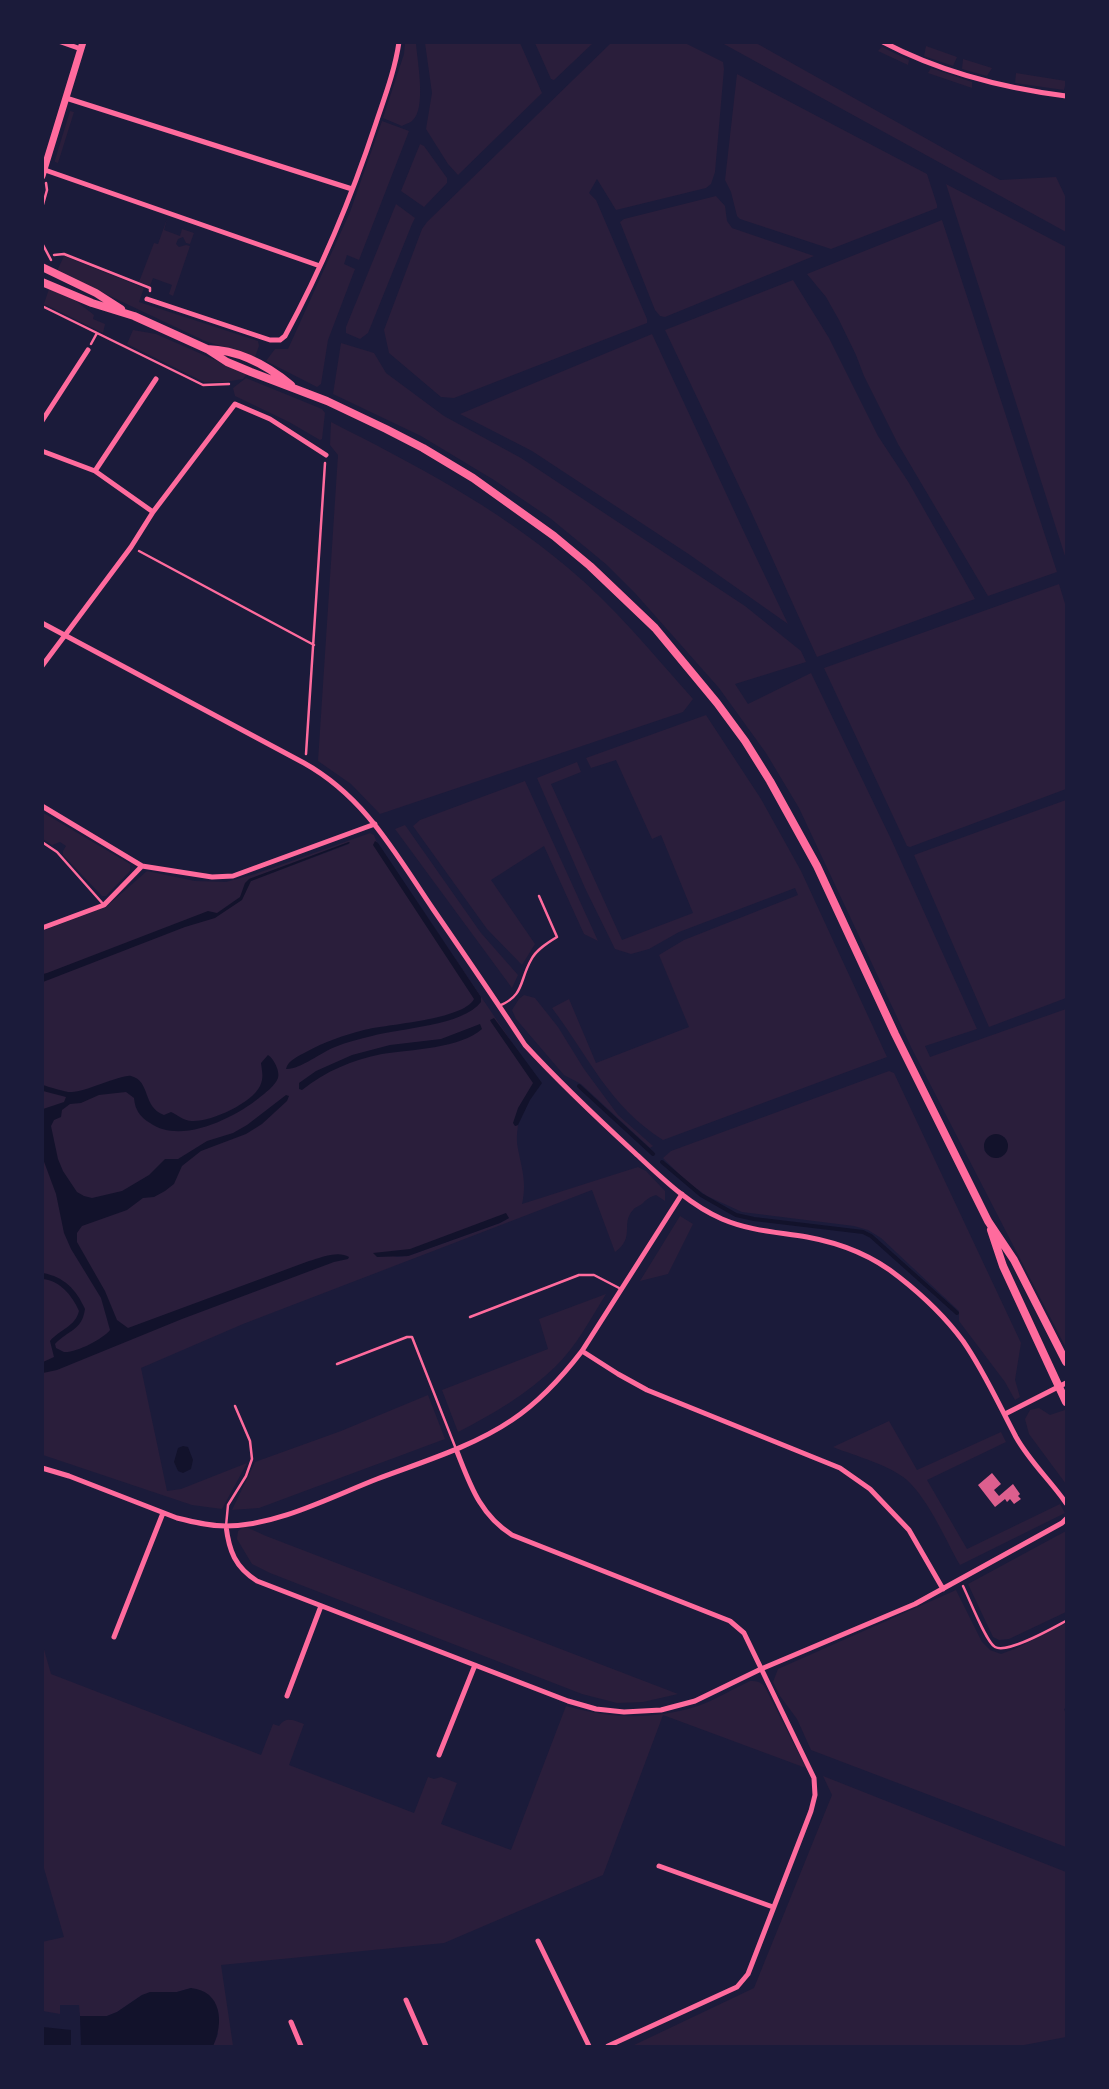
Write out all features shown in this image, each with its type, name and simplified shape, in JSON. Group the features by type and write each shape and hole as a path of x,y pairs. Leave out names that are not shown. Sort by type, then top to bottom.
{"main road":[{"path":"42,267 96,293 134,316 207,349 217,356 251,372 295,388 386,429 473,478 519,509 590,566 655,628 745,740 770,781 817,866 895,1034 988,1221 1014,1260 1066,1362"},
{"path":"42,282 92,303 134,316"},
{"path":"207,349 218,350 256,361 277,372 295,388"},
{"path":"988,1221 1003,1266 1063,1384 1066,1402"}],"street":[{"path":"61,42 82,46 44,173 320,266"},
{"path":"148,299 276,341 285,336 320,266 361,168 396,62 400,42"},
{"path":"884,42 950,71 1015,88 1066,96"},
{"path":"66,98 352,189"},
{"path":"42,421 88,350"},
{"path":"95,471 156,379"},
{"path":"42,666 131,547 153,512 235,404 270,419 326,454"},
{"path":"42,451 95,471 153,512"},
{"path":"42,623 304,763 348,794 375,824 524,1045 549,1071 593,1114 682,1194 720,1219 743,1228 835,1243 866,1256 899,1276 932,1306 963,1341 1016,1437 1034,1464 1066,1503"},
{"path":"42,806 142,866 224,878 375,824"},
{"path":"42,928 104,905 142,866"},
{"path":"42,1468 69,1476 163,1513 194,1522 226,1526 274,1519 456,1449 491,1433 522,1413 556,1382 582,1351 682,1194"},
{"path":"582,1351 647,1390 840,1468 870,1489 909,1530 943,1589"},
{"path":"1005,1414 1063,1384"},
{"path":"456,1449 475,1495 486,1514 498,1526 512,1535 730,1621 744,1633 806,1762 816,1788 811,1811 748,1974 737,1987 608,2046"},
{"path":"114,1637 163,1513"},
{"path":"226,1526 228,1544 232,1556 246,1574 257,1581 581,1705 596,1709 624,1712 661,1710 696,1701 761,1669 915,1604 1062,1523 1066,1519"},
{"path":"286,1696 322,1606"},
{"path":"439,1755 475,1665"},
{"path":"659,1866 773,1907"},
{"path":"538,1941 589,2046"},
{"path":"406,2000 426,2046"},
{"path":"291,2022 301,2046"}],"lane":[{"path":"42,842 57,852 104,905"},
{"path":"499,1006 511,1001 519,992 531,959 544,945 557,937 539,896"},
{"path":"470,1317 580,1275 594,1276 621,1289"},
{"path":"336,1364 407,1337 412,1338 456,1449"},
{"path":"226,1526 228,1506 246,1476 252,1459 250,1440 235,1406"}],"path":[{"path":"42,208 47,190 44,173"},
{"path":"54,255 64,254 150,288 148,299"},
{"path":"42,306 204,385 229,384"},
{"path":"88,350 97,333"},
{"path":"304,763 308,748 326,454"},
{"path":"131,547 314,645"},
{"path":"960,1580 986,1636 994,1647 1006,1649 1066,1621"}],"shaded area":[{"path":"405,43 416,43 420,96 417,115 411,122 402,126 383,118 404,54"},
{"path":"425,43 520,43 542,93 458,175 448,164 426,129 432,93"},
{"path":"535,43 593,43 554,80 551,79"},
{"path":"611,43 685,43 723,62 724,69 715,172 711,184 706,188 616,210 597,179 589,193 596,200 647,319 647,323 454,398 441,397 389,353 384,330 422,229"},
{"path":"722,43 756,43 1000,180 1056,177 1066,198 1066,232"},
{"path":"926,46 957,57 953,66 924,56"},
{"path":"882,47 909,60 908,65 878,51"},
{"path":"963,59 992,68 987,76 962,69"},
{"path":"931,68 972,82 972,88 928,73"},
{"path":"1016,73 1066,81 1064,90 1015,83"},
{"path":"737,74 927,174 937,208 831,249 740,219 737,216 731,192 725,180"},
{"path":"70,111 74,112 58,163 55,160"},
{"path":"382,121 409,131 359,260 347,255 344,264 355,269 328,340 321,384 317,387 266,361 275,349 288,349 350,212"},
{"path":"420,144 424,146 447,178 447,183 424,207 401,191"},
{"path":"946,184 1066,247 1066,559"},
{"path":"716,196 725,206 727,221 732,228 814,256 665,317 660,316 655,310 620,222 624,219"},
{"path":"396,204 415,218 368,333 360,339 346,333 346,327"},
{"path":"167,219 164,230 180,236 182,229 194,233 190,244 186,243 183,237 178,239 176,244 179,247 190,246 173,296 169,294 172,285 153,278 150,286 139,282 154,243 158,244"},
{"path":"942,220 1057,572 988,596 898,444 839,320 826,297 807,274"},
{"path":"64,256 144,288 139,302 258,341 259,346 255,357 205,341 57,271"},
{"path":"793,280 829,338 878,436 909,483 975,599 817,657 749,507 665,330"},
{"path":"49,289 76,301 94,315 93,319 105,324 103,333 44,304"},
{"path":"133,330 156,334 247,374 243,379 224,382 204,382 127,344"},
{"path":"652,334 788,624 690,555 532,451 460,414"},
{"path":"341,343 374,353 386,373 444,416 521,458 745,606 801,651 806,662 735,684 748,704 811,673 891,839 977,1029 925,1046 930,1057 1066,1009 1066,1348 912,1049 799,808 766,753 719,688 635,593 607,565 550,518 494,480 421,436 333,394","holes":["1004,1137 1007,1142 1006,1151 998,1158 990,1156 984,1150"]},
{"path":"246,378 322,409 325,413 322,439 320,440 289,422 235,396 233,388"},
{"path":"331,422 454,488 512,525 567,567 617,614 693,699 683,712 380,814 351,784 318,761 338,455 330,445"},
{"path":"1059,584 1066,607 1066,789 910,847 907,846 824,668"},
{"path":"706,715 761,799 801,871 887,1057 663,1140 644,1127 614,1096 552,1008 569,999 596,1063 689,1027 659,955 684,940 798,895 795,888 679,932 649,949 631,954 615,949 585,888 537,778 577,762 581,772 551,784 622,940 693,913 661,835 652,839 616,760 591,768 586,758"},
{"path":"525,781 598,941 584,934 544,846 491,880 535,944 522,965 487,929 413,826 420,820"},
{"path":"1066,800 1066,998 989,1027 914,855"},
{"path":"42,812 130,864 130,871 106,896 102,896 63,855 66,846 60,842 52,845 43,839"},
{"path":"405,825 481,933 518,975 512,988 395,829"},
{"path":"370,833 374,835 377,843 536,1078 515,1126 518,1125 517,1143 524,1183 522,1204 638,1167 646,1171 665,1191 665,1201 656,1195 634,1209 629,1215 625,1241 615,1252 592,1190 243,1324 141,1368 167,1491 181,1489 247,1463 222,1509 192,1505 43,1455 42,931 106,907 147,871 195,881 226,882 255,874","holes":["349,842 349,844 251,881 249,879","509,1218 500,1223 408,1256 394,1257"]},
{"path":"375,841 481,997 481,1002 472,1010 446,1021 349,1042 330,1049 297,1067 286,1069 289,1063 297,1057 334,1039 364,1030 423,1020 455,1012 467,1006 474,999 373,845"},
{"path":"349,842 251,881 242,900 215,918 185,927 43,982 43,974 208,911 217,913 240,897 245,883 249,879"},
{"path":"524,995 535,998 558,1027 584,1069 618,1115 653,1146 650,1148 581,1084 564,1075 516,1019 512,1010"},
{"path":"494,1018 542,1083 530,1100 518,1125 515,1126 513,1123 518,1108 533,1083 491,1022 490,1020"},
{"path":"480,1024 482,1029 462,1040 435,1047 360,1059 330,1072 302,1090 299,1089 299,1083 316,1071 352,1055 390,1045 441,1039"},
{"path":"268,1055 274,1062 278,1072 275,1084 248,1106 207,1126 192,1130 177,1131 163,1129 141,1116 137,1110 134,1098 126,1092 99,1095 81,1103 70,1104 62,1110 61,1117 54,1120 51,1126 58,1159 63,1171 77,1192 92,1198 122,1191 149,1175 165,1159 178,1159 207,1141 233,1133 247,1125 286,1095 289,1096 287,1101 262,1124 246,1134 201,1151 182,1166 174,1184 165,1191 154,1197 143,1198 127,1210 82,1226 77,1233 77,1242 105,1291 117,1320 128,1328 309,1261 334,1254 345,1255 349,1257 348,1259 334,1262 182,1319 57,1370 43,1373 43,1362 54,1357 50,1341 74,1321 79,1311 65,1290 49,1280 43,1279 43,1273 57,1278 68,1285 78,1296 85,1309 81,1322 74,1330 55,1344 56,1348 69,1352 82,1348 107,1334 110,1330 101,1298 71,1249 64,1233 56,1194 43,1159 43,1109 64,1102 66,1097 43,1091 43,1085 72,1092 131,1076 142,1083 152,1106 157,1111 164,1115 171,1112 189,1121 200,1120 220,1115 249,1099 260,1086 262,1080 261,1063"},
{"path":"889,1071 894,1073 1021,1343 1015,1380 1020,1397 1015,1400 1005,1382 959,1321 959,1311 881,1238 868,1230 854,1226 742,1212 707,1196 687,1182 663,1158 671,1151"},
{"path":"996,1134 1004,1138 1008,1146 1004,1154 996,1158 988,1154 984,1146 988,1138"},
{"path":"506,1213 509,1218 500,1223 408,1256 377,1257 373,1253 410,1249"},
{"path":"680,1216 693,1224 668,1274 640,1281"},
{"path":"606,1294 576,1341 555,1367 509,1403 458,1432 442,1390 548,1349 539,1319"},
{"path":"428,1395 445,1439 259,1508 232,1510 255,1462 341,1431"},
{"path":"1039,1408 1050,1415 1065,1410 1066,1484 1029,1434 1025,1419 1030,1410"},
{"path":"889,1421 917,1470 1001,1432 1006,1442 927,1480 967,1549 1060,1504 1065,1513 960,1565 930,1509 907,1480 882,1465 833,1447"},
{"path":"188,1447 193,1460 191,1469 183,1473 178,1471 174,1462 178,1448"},
{"path":"244,1526 678,1694 643,1702 617,1703 582,1694 270,1573 252,1564 237,1539 238,1531"},
{"path":"1066,1531 1066,1612 1009,1639 999,1640 993,1637 968,1584"},
{"path":"956,1590 982,1642 990,1650 1001,1654 1066,1623 1066,1708 1064,1709 1066,1714 1066,1847 811,1750 797,1719 780,1696 773,1682 778,1669"},
{"path":"43,1646 51,1674 261,1755 273,1724 279,1726 284,1721 290,1720 304,1724 289,1765 414,1813 428,1777 434,1779 441,1777 457,1783 441,1824 511,1850 566,1706 616,1715 648,1716 665,1714 698,1706 750,1681 758,1682 766,1689 806,1768 663,1715 603,1875 444,1943 221,1965 233,2046 213,2046 218,2034 191,1988 177,1992 158,1992 142,1995 117,2012 107,2016 80,2016 79,2005 60,2005 60,2014 43,2011 42,1942 64,1937 43,1865"},
{"path":"823,1776 1066,1872 1066,2037 1019,2046 632,2046 754,1988 832,1795"},
{"path":"191,1988 201,1990 209,1995 218,2010 219,2028 213,2046 81,2046 80,2016 107,2016 150,1992 177,1992"},
{"path":"43,2027 71,2030 71,2046 43,2046"}],"building":[{"path":"992,1473 1001,1484 994,1490 999,1496 1013,1484 1021,1499 1014,1504 1010,1499 1007,1502 1005,1499 995,1507 978,1485"}],"waterway":[{"path":"579,1086 653,1154"},
{"path":"662,1162 701,1195 736,1215 754,1219 863,1232 871,1236 957,1313"}]}
